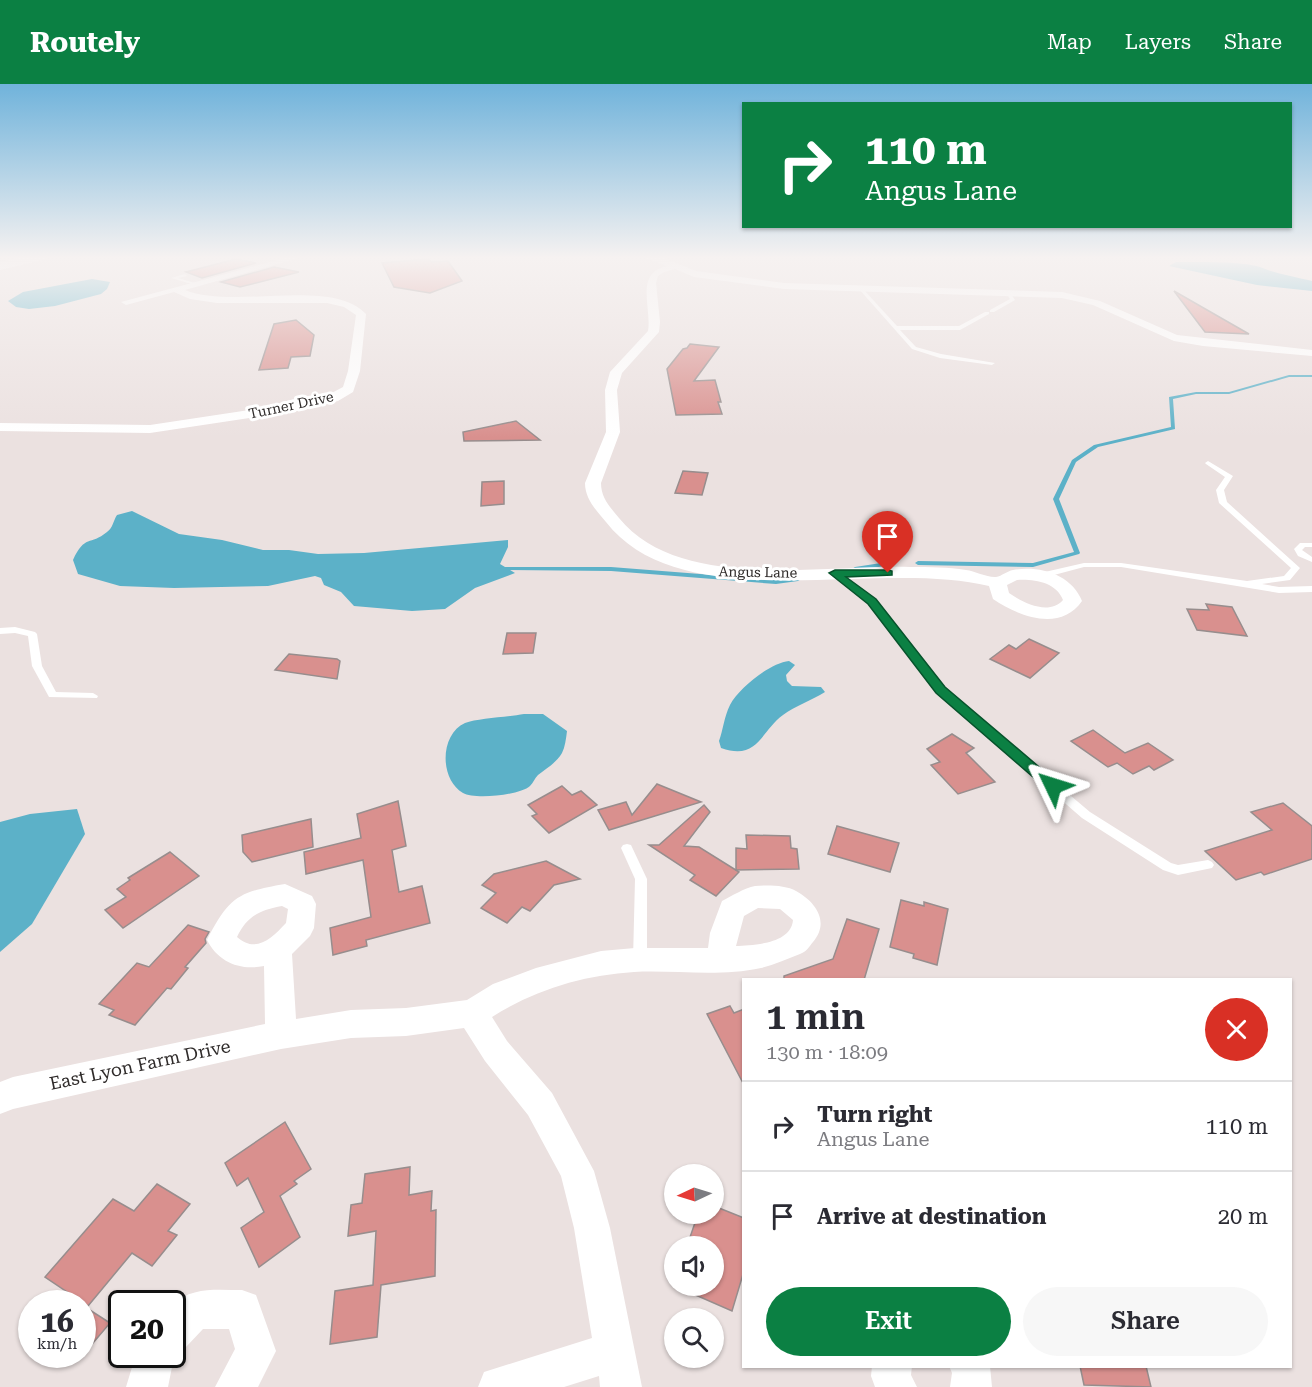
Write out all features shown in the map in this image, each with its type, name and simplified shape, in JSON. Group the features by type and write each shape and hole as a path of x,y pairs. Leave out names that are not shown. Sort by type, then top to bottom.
{"street":[{"name":"Turner Drive","path":"0,427 150,429 303,406 333,398 349,389 354,371 361,317"},
{"name":"Angus Lane","path":"655,317 655,326 646,340 616,372 611,390 613,432 592,483 592,492 597,502 618,527 639,545 686,566 709,571 739,574 967,574 998,583"},
{"path":"1124,317 1164,335 1183,340 1312,353"},
{"path":"1013,575 1039,576 1065,587 1073,601 1070,606 1058,612 1028,611 1012,605 1000,595 998,583 1013,575"},
{"path":"278,950 281,1035"},
{"name":"East Lyon Farm Drive","path":"0,1098 106,1071 281,1035 351,1024 406,1022 472,1013 504,993 546,977 601,963 640,960 720,960"},
{"path":"472,1013 496,1051 540,1104 577,1171 592,1228 618,1369 499,1387"},
{"path":"186,1319 195,1310 242,1309 256,1351 236,1387"},
{"path":"147,1387 152,1368"},
{"path":"892,1368 891,1376 896,1387"},
{"path":"970,1368 971,1387"}],"lane":[{"path":"886,317 914,348 920,351 992,363"},
{"path":"896,328 960,327 980,317"},
{"path":"1208,463 1229,477 1220,490 1223,503 1296,568 1287,579 1247,584"},
{"path":"1312,545 1303,545 1298,549 1301,554 1312,560"},
{"path":"1039,576 1084,565 1121,565 1280,590 1312,589"},
{"path":"835,573 872,601 940,690 1086,815 1167,867 1179,870 1208,865"},
{"path":"0,631 15,630 32,634 33,652 39,674 53,695 93,696"},
{"path":"627,848 641,879 640,960"}],"water":[{"path":"132,511 179,534 222,540 263,550 289,550 318,554 364,553 508,540 508,547 500,564 515,573 475,588 445,609 412,611 354,606 341,592 324,585 321,578 315,576 268,586 174,588 120,586 78,574 73,560 81,547 109,530 117,515"},
{"path":"789,661 795,665 786,675 787,681 792,686 821,687 825,692 783,715 751,748 733,751 721,748 719,741 734,698 764,671"},
{"path":"524,714 543,714 567,731 563,751 557,760 538,775 530,786 517,792 497,796 463,793 455,786 446,768 447,746 457,729 471,721"},
{"path":"77,809 85,834 32,924 0,952 0,822 30,814"}],"building":[{"path":"1194,317 1219,317 1249,334 1205,332"},
{"path":"296,320 314,335 310,356 291,357 288,368 259,370 274,324"},
{"path":"690,344 719,347 694,381 715,380 722,414 676,415 667,369"},
{"path":"516,421 540,440 464,441 463,432"},
{"path":"683,471 708,473 702,495 675,493"},
{"path":"504,481 504,504 481,506 482,482"},
{"path":"1206,604 1232,607 1247,636 1197,630 1187,609 1209,610"},
{"path":"507,633 536,633 533,653 503,654"},
{"path":"1029,639 1059,653 1030,678 990,659 1009,645 1016,649"},
{"path":"289,654 337,659 340,661 337,679 275,670"},
{"path":"1093,730 1125,753 1148,743 1173,760 1154,770 1149,766 1133,774 1117,763 1108,767 1071,741"},
{"path":"952,734 974,748 966,753 995,782 958,794 931,765 940,762 927,749"},
{"path":"657,784 701,802 609,830 598,810 626,802 632,815"},
{"path":"562,786 572,795 581,791 597,805 549,833 532,816 537,814 528,805"},
{"path":"398,801 406,846 392,850 399,892 422,886 430,923 366,940 367,946 333,955 330,928 371,917 363,860 306,874 304,852 361,838 357,814"},
{"path":"1283,803 1312,826 1312,859 1264,875 1261,872 1236,880 1205,851 1272,830 1251,812"},
{"path":"704,805 710,812 684,846 699,847 739,872 716,896 690,880 695,875 649,845 659,845"},
{"path":"311,819 313,847 252,862 243,852 242,835"},
{"path":"837,826 899,843 890,872 828,854"},
{"path":"746,835 790,836 791,848 797,849 799,869 736,870 736,848 747,849"},
{"path":"170,852 199,876 123,928 105,910 126,897 117,889 130,880 128,878"},
{"path":"546,861 580,879 554,885 530,911 522,907 507,923 481,908 496,893 482,885 494,874"},
{"path":"901,900 924,906 924,902 948,909 937,965 913,958 914,954 890,947"},
{"path":"847,919 879,929 865,978 784,978 784,976 833,959"},
{"path":"188,925 209,932 205,939 206,943 185,967 188,968 171,989 167,988 135,1025 109,1015 114,1010 99,1004 137,963 149,967"},
{"path":"730,1006 734,1013 742,1010 742,1081 707,1014"},
{"path":"285,1122 311,1169 294,1181 297,1184 280,1196 300,1237 259,1267 241,1228 264,1212 248,1178 237,1186 225,1163"},
{"path":"410,1167 409,1195 432,1191 431,1211 436,1210 435,1276 381,1285 377,1337 330,1344 335,1291 373,1285 376,1231 348,1236 351,1205 362,1203 365,1174"},
{"path":"157,1184 190,1204 168,1231 177,1235 152,1266 132,1253 96,1296 96,1290 64,1290 45,1277 113,1199 134,1211"},
{"path":"724,1210 742,1217 742,1278 732,1311 698,1296 724,1296 724,1236 690,1236 695,1224 724,1224"},
{"path":"96,1314 108,1322 108,1325 96,1340"},
{"path":"1080,1368 1146,1368 1151,1387 1084,1385"}],"waterway":[{"path":"918,563 1033,565 1077,553 1056,499 1074,461 1096,446 1173,428 1171,398 1196,393 1229,393 1289,376 1312,376"},
{"path":"855,569 894,563"},
{"path":"502,569 611,569 776,582 798,579"}],"route":[{"path":"888,573 835,573 872,601 940,690 1053,786"}]}
